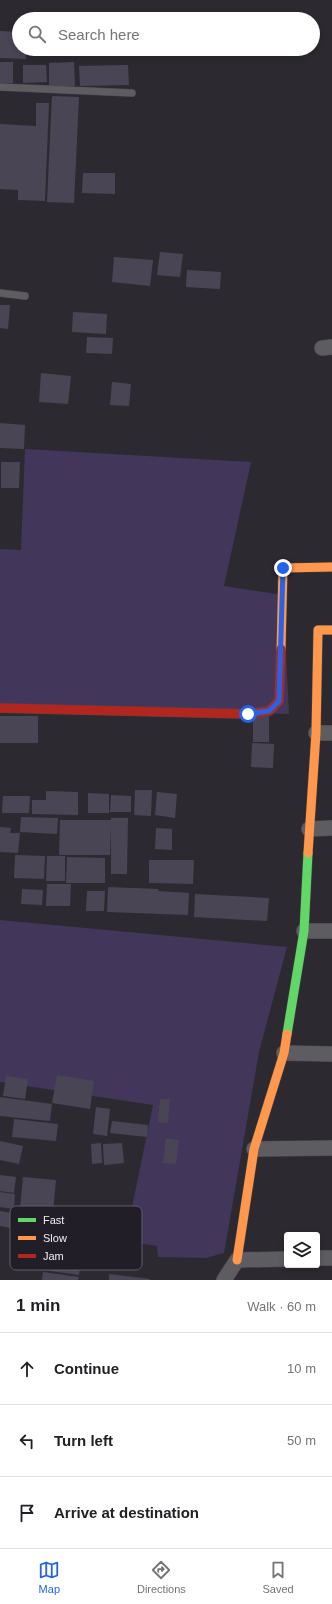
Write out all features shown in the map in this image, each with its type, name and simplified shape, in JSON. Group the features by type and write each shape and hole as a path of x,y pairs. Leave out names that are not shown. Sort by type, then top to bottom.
{"street":[{"path":"0,708 248,714 269,711 279,701 283,568 332,567"},
{"path":"224,1280 236,1260 254,1149 284,1053 304,931 316,733 318,630 332,630"},
{"path":"316,733 332,733"},
{"path":"309,829 332,828"},
{"path":"304,931 332,931"},
{"path":"284,1053 332,1054"},
{"path":"254,1149 332,1148"},
{"path":"320,1258 332,1258"},
{"path":"236,1260 284,1259"}],"lane":[{"path":"0,87 132,93"},
{"path":"0,293 25,296"}],"shaded area":[{"path":"25,449 251,462 224,586 283,595 289,714 0,708 0,549 21,550"},
{"path":"0,920 287,947 259,1052 224,1253 206,1258 158,1257 157,1246 142,1244 142,1206 132,1206 153,1105 0,1082"}],"building":[{"path":"0,31 12,32 12,56 26,56 26,59 0,58"},
{"path":"0,62 13,62 13,83 0,83"},
{"path":"74,62 75,86 49,87 49,63"},
{"path":"23,65 46,65 47,82 23,83"},
{"path":"128,65 129,85 80,86 79,66"},
{"path":"52,96 79,97 74,203 47,202"},
{"path":"36,103 49,103 45,201 18,200 18,190 0,189 0,124 36,126"},
{"path":"83,173 115,173 115,194 82,193"},
{"path":"160,252 183,254 180,277 157,275"},
{"path":"114,257 153,260 150,286 112,282"},
{"path":"187,270 221,272 220,289 186,287"},
{"path":"0,305 10,305 8,329 0,328"},
{"path":"73,312 107,314 106,334 72,332"},
{"path":"87,337 113,338 112,354 86,353"},
{"path":"41,373 71,376 68,404 39,402"},
{"path":"112,382 131,384 129,406 110,405"},
{"path":"0,423 25,425 24,449 0,448"},
{"path":"1,462 20,462 19,488 1,488"},
{"path":"253,714 269,715 269,742 253,742"},
{"path":"0,716 38,716 38,743 0,743"},
{"path":"252,743 274,744 273,768 251,767"},
{"path":"135,790 152,790 151,816 134,815"},
{"path":"46,791 78,792 78,815 32,814 32,800 46,800"},
{"path":"157,792 177,794 175,818 155,815"},
{"path":"88,793 109,794 109,813 88,813"},
{"path":"111,795 131,796 131,812 110,812"},
{"path":"3,796 30,796 29,813 2,813"},
{"path":"21,817 58,818 57,834 20,832"},
{"path":"111,818 128,818 127,874 111,874 111,825 110,855 59,855 60,820 111,820"},
{"path":"0,827 11,828 10,833 20,833 18,853 0,852"},
{"path":"156,828 172,829 172,850 155,849"},
{"path":"15,855 45,856 44,879 14,878"},
{"path":"47,856 65,856 65,881 46,881"},
{"path":"67,857 105,858 105,883 66,883"},
{"path":"149,860 194,860 193,884 149,883"},
{"path":"47,884 71,884 70,906 46,906"},
{"path":"108,887 159,889 158,891 189,893 188,915 107,912"},
{"path":"22,889 43,890 42,905 21,904"},
{"path":"87,891 105,891 104,911 86,911"},
{"path":"195,894 269,898 267,921 194,917"},
{"path":"57,1075 94,1081 90,1109 52,1103"},
{"path":"6,1076 28,1079 25,1099 3,1096"},
{"path":"0,1097 52,1104 50,1121 0,1116"},
{"path":"160,1099 170,1099 168,1123 158,1122"},
{"path":"96,1107 110,1109 107,1136 93,1134"},
{"path":"14,1119 58,1124 56,1141 12,1137"},
{"path":"112,1121 148,1125 147,1137 110,1133"},
{"path":"166,1138 179,1140 176,1164 163,1163"},
{"path":"0,1141 23,1146 19,1164 0,1160"},
{"path":"101,1143 102,1163 92,1164 91,1144"},
{"path":"122,1143 124,1163 104,1165 103,1144"},
{"path":"0,1175 16,1177 14,1193 0,1191"},
{"path":"23,1177 56,1180 54,1206 20,1206"},
{"path":"0,1192 15,1194 14,1206 10,1206 10,1208 0,1207"},
{"path":"0,1211 10,1213 10,1228 0,1226"},
{"path":"44,1270 80,1270 79,1275"},
{"path":"43,1272 79,1277 78,1280 42,1280"},
{"path":"109,1274 150,1279 150,1280 109,1280"}],"traffic: fast":[{"path":"287,1034 304,931 308,853"}],"traffic: slow":[{"path":"281,649 283,568 332,567"},
{"path":"308,853 316,733 318,630 332,630"},
{"path":"237,1260 254,1149 284,1053 287,1034"}],"traffic: jam":[{"path":"0,708 248,714 269,711 279,701 281,649"}],"route":[{"path":"248,714 269,711 279,701 283,568"}]}
